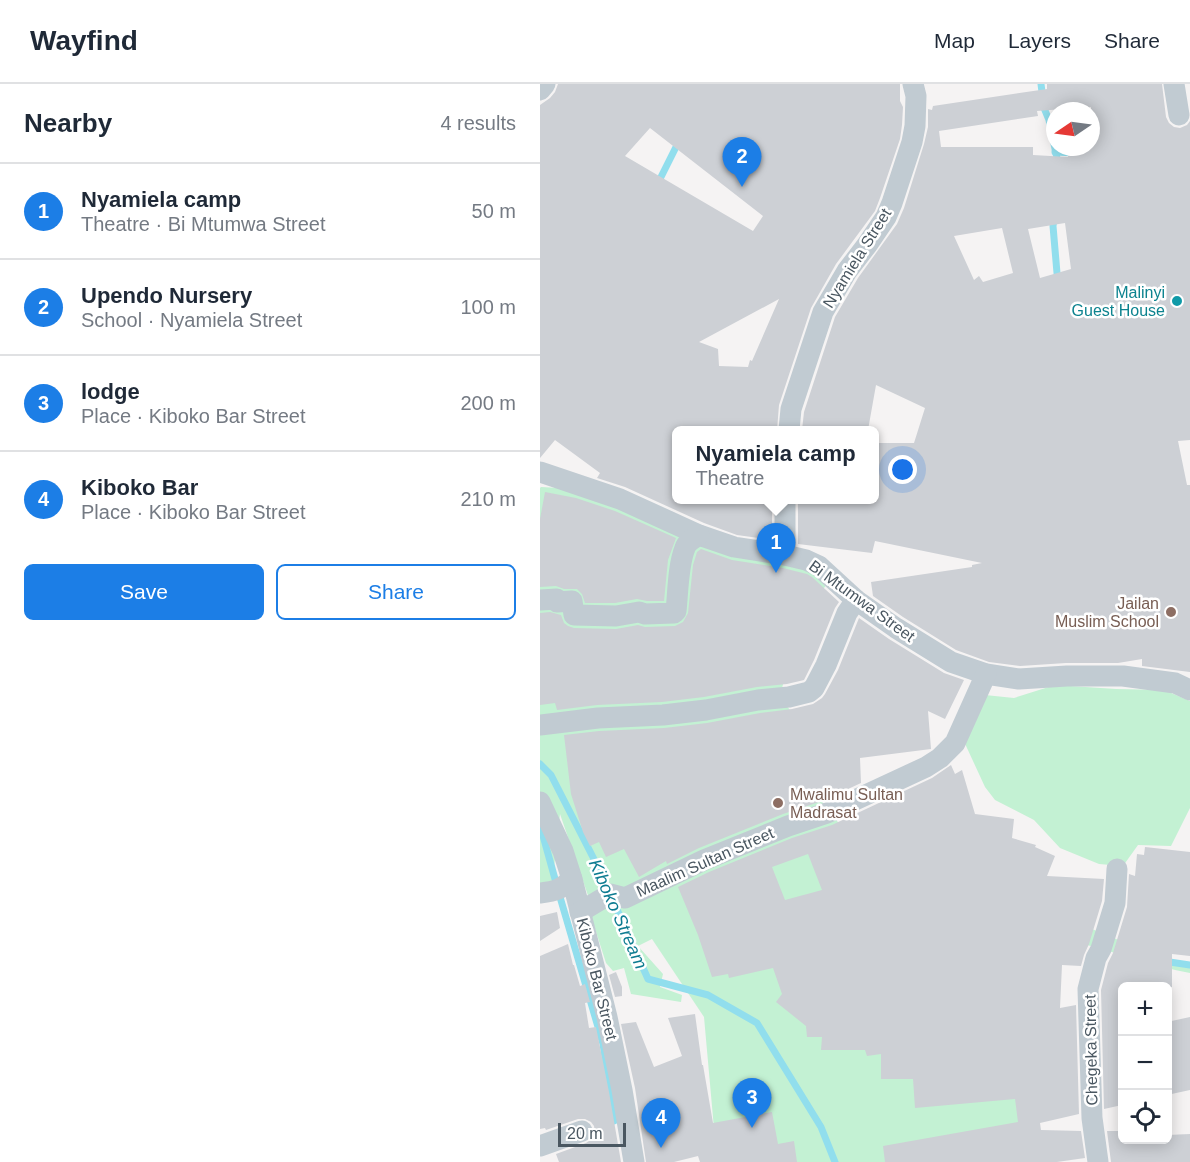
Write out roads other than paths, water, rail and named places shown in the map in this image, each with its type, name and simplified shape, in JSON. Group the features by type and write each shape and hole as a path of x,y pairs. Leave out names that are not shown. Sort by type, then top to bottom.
{"street":[{"path":"540,90 545,84"},
{"name":"Nyamiela Street","path":"789,426 790,409 822,312 847,271 886,217 892,203 915,126 916,96 913,84"},
{"path":"1174,84 1179,115"},
{"name":"Bi Mtumwa Street","path":"540,472 620,499 699,535 734,547 806,560 819,566 856,600 896,628 951,662 986,674 1019,679 1123,676 1175,683 1190,690"},
{"path":"784,504 784,555"},
{"path":"540,600 552,598 557,599 557,602 572,601 574,615 616,616 639,612 674,614 685,548 699,535"},
{"path":"540,725 705,710 810,692 826,665 847,613 856,600"},
{"name":"Maalim Sultan Street","path":"580,912 610,894 625,898 704,860 827,813 926,767 940,758 955,743 986,674"},
{"name":"Kiboko Bar Street","path":"540,802 563,851 572,879 607,1017 634,1162"},
{"name":"Chegeka Street","path":"1098,1162 1092,1118 1088,989 1115,903 1117,869"},
{"path":"540,893 562,889 572,879"},
{"path":"540,1146 582,1131"}],"waterway":[{"path":"1041,84 1044,108 1049,120 1058,163"},
{"path":"657,185 679,141"},
{"path":"1054,219 1057,273 1060,282"},
{"name":"Kiboko Stream","path":"540,764 551,775 598,867 648,979 708,995 757,1023 821,1127 835,1162"},
{"path":"540,825 555,879"},
{"path":"560,897 603,1044 614,1121"},
{"path":"1163,961 1190,965"}],"place":[{"name":"Upendo Nursery","path":"742,187"},
{"name":"Malinyi Guest House","path":"1177,301"},
{"name":"Nyamiela camp","path":"776,573"},
{"name":"Jailan Muslim School","path":"1171,612"},
{"name":"Mwalimu Sultan Madrasat","path":"778,803"},
{"name":"lodge","path":"752,1128"},
{"name":"Kiboko Bar","path":"661,1148"}]}
